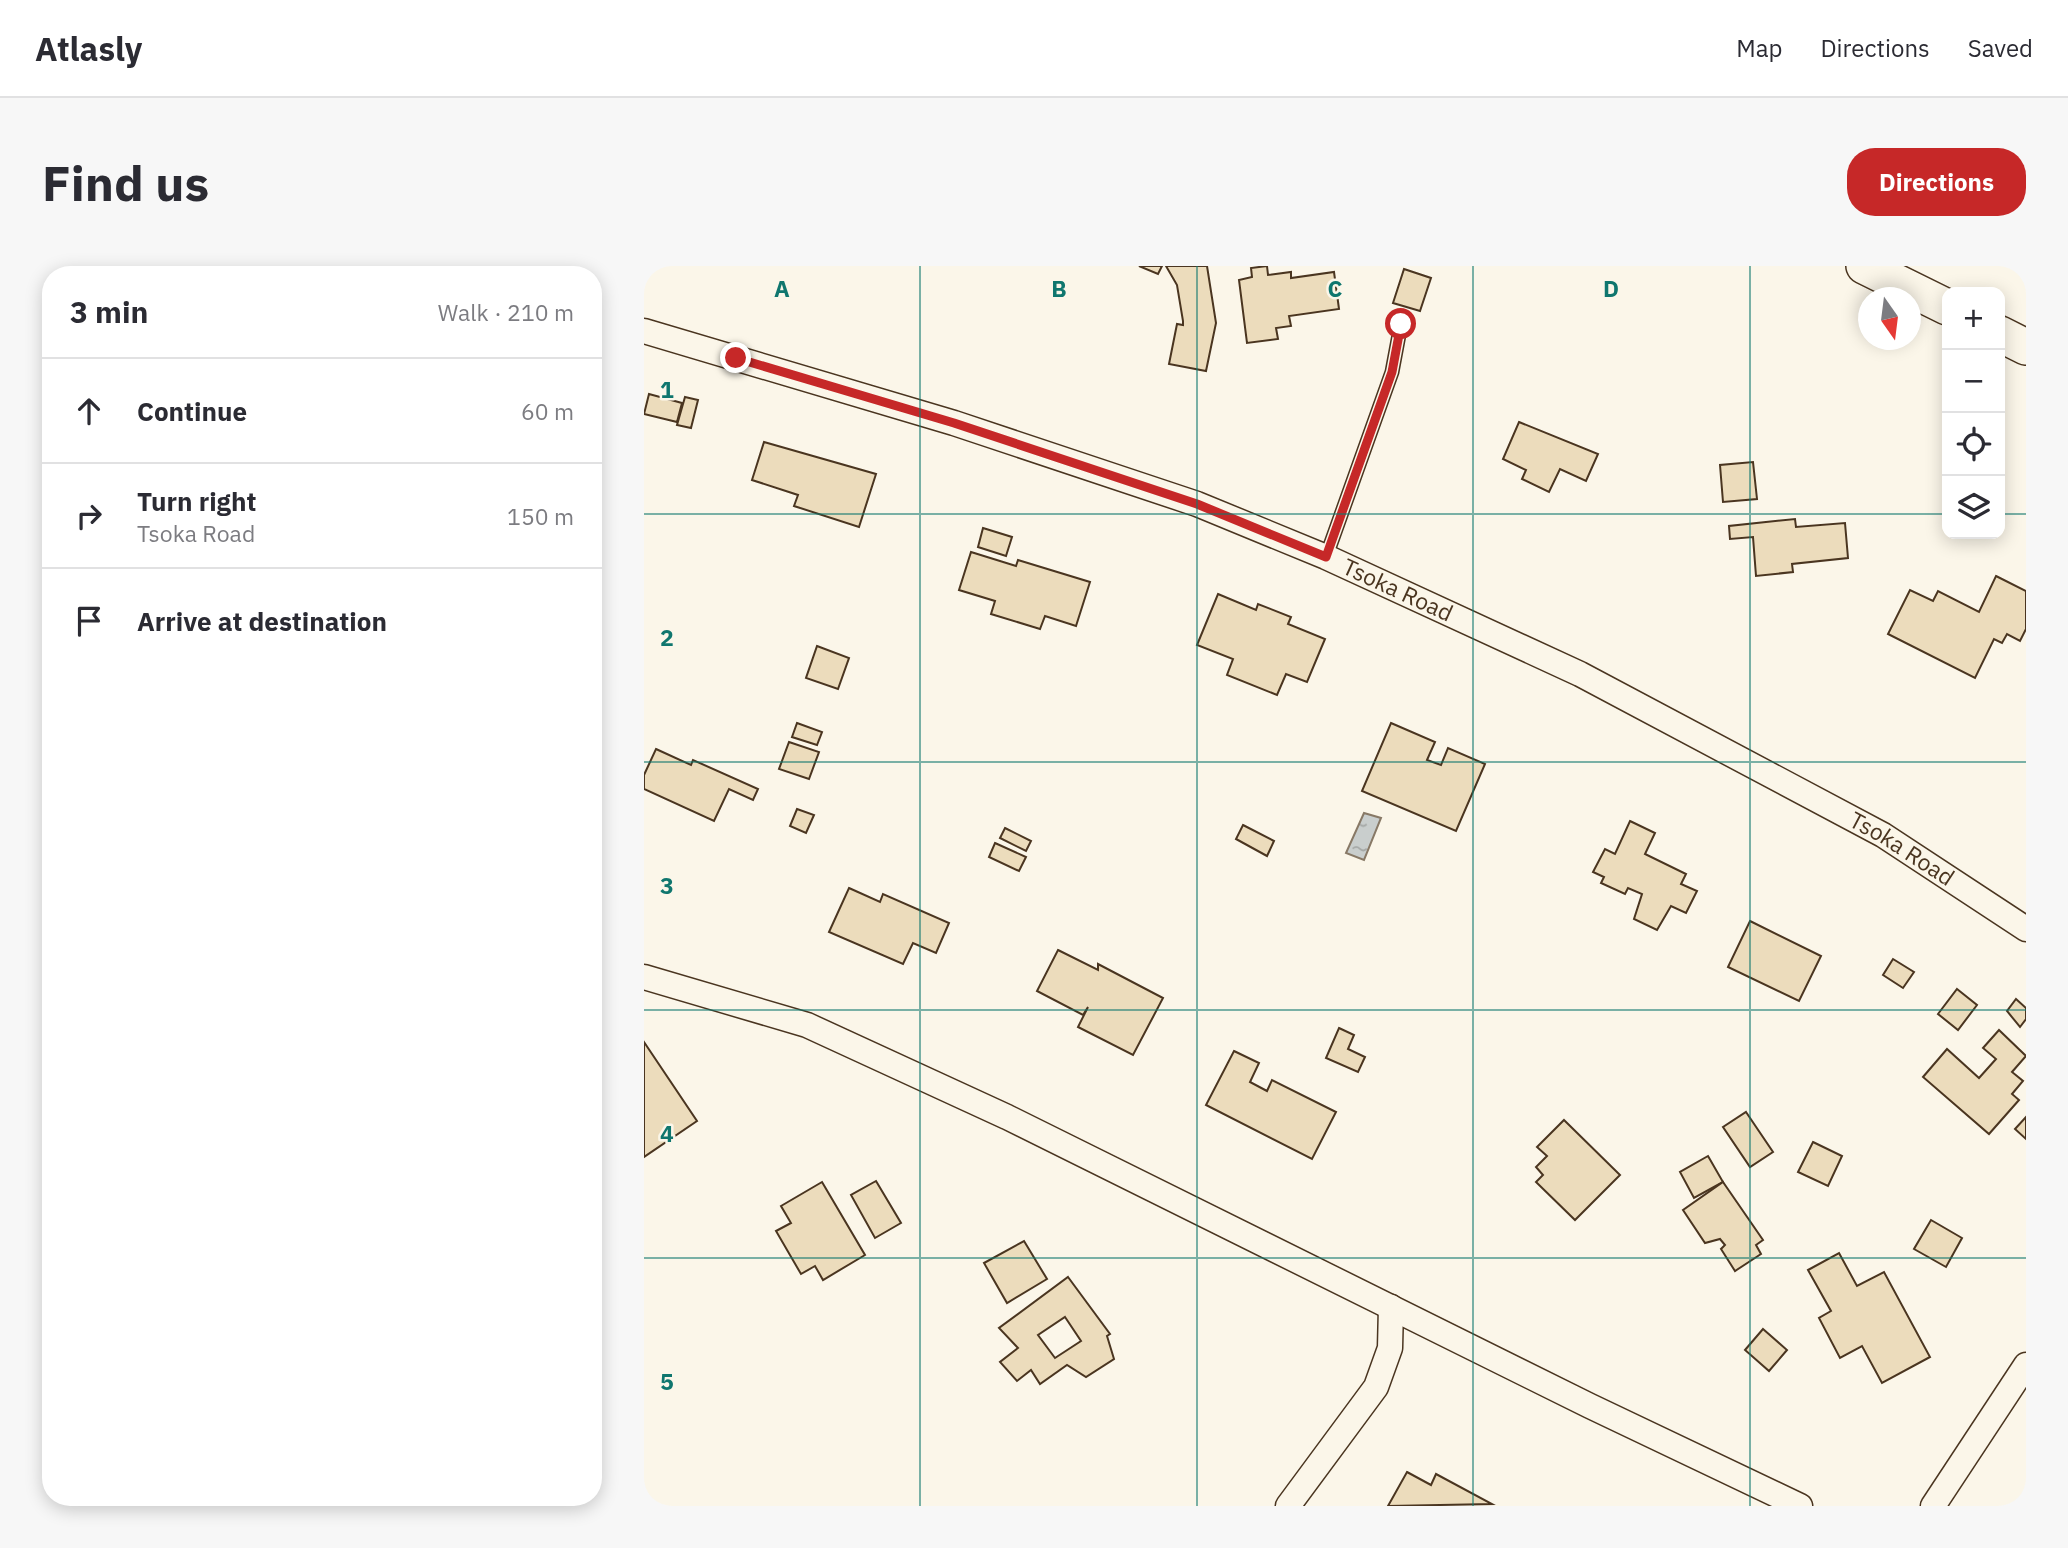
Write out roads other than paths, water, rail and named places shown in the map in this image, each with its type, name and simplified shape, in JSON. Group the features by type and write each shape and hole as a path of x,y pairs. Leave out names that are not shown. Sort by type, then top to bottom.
{"main road":[{"path":"1864,266 1942,305"}],"street":[{"name":"Tsoka Road","path":"644,331 954,423 1197,504 1326,557 1592,680 1883,835 2026,929"},
{"path":"644,977 807,1025 1007,1116 1800,1506"},
{"path":"1289,1506 1376,1387 1390,1348 1391,1307"},
{"path":"1933,1506 2026,1365"}],"lane":[{"path":"1326,557 1392,372 1401,324"}],"water":[{"path":"1364,813 1381,818 1364,860 1346,853"}]}
